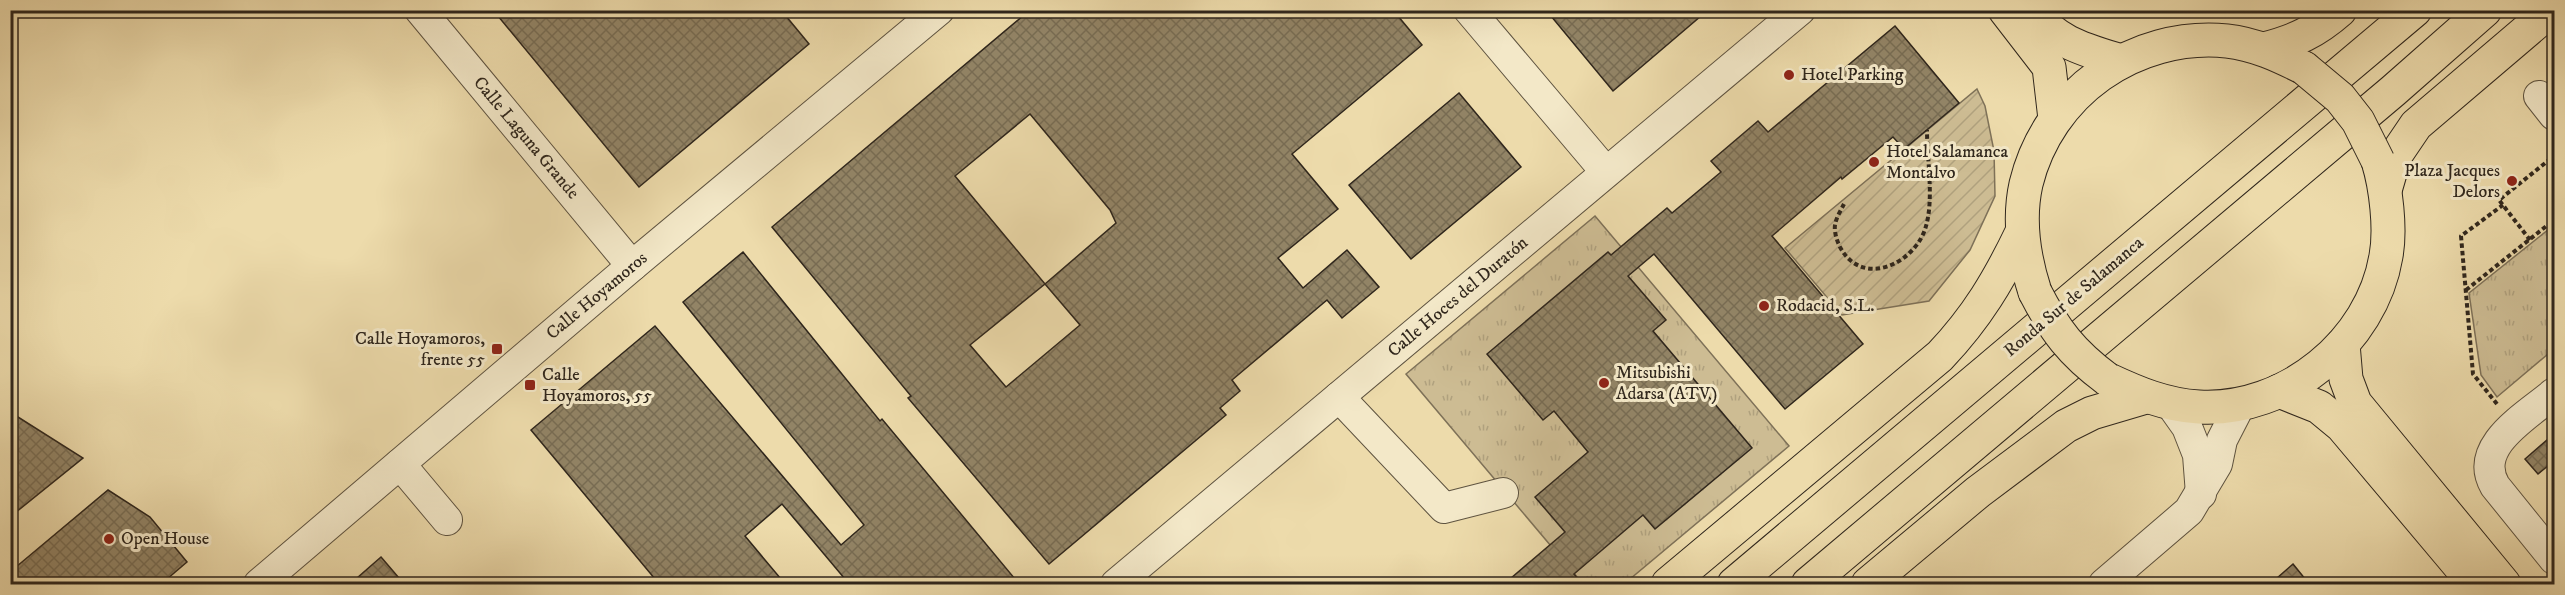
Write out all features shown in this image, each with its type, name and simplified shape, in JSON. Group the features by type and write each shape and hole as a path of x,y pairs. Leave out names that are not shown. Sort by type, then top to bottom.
{"highway":[{"path":"2005,10 2049,67 2055,119"},
{"path":"2030,10 2055,36 2085,50 2121,61"},
{"path":"2264,49 2293,42 2312,32 2340,10"},
{"name":"Ronda Sur de Salamanca","path":"1734,585 2415,10"},
{"path":"1808,585 2384,99 2485,10"},
{"path":"2382,174 2416,125 2551,10"},
{"path":"2193,40 2228,41 2264,49 2304,68 2340,98 2352,113 2382,174 2386,255 2381,276 2360,323 2343,344 2316,369 2279,391 2241,403 2201,407 2158,400 2107,379 2083,361 2052,325 2035,292 2027,267 2022,232 2026,185 2039,146 2055,119 2075,95 2097,76 2121,61 2151,49 2193,40"},
{"path":"1668,585 1940,356 1963,331 1997,282 2022,232"},
{"path":"2343,344 2346,379 2355,403 2504,585"},
{"path":"2279,391 2319,407 2342,426 2475,585"},
{"path":"1868,585 1978,492 2066,426 2092,413 2158,400"}],"street":[{"name":"Calle Laguna Grande","path":"420,10 632,266"},
{"name":"Calle Hoyamoros","path":"259,585 632,266 939,10"},
{"path":"1469,10 1606,172"},
{"name":"Calle Hoces del Duratón","path":"1116,585 1800,10"},
{"path":"2554,393 2500,439 2491,451 2488,475 2554,559"},
{"path":"1340,397 1444,508 1503,493"},
{"path":"2158,400 2187,427 2198,455 2201,494"},
{"path":"2104,585 2189,511 2217,464 2222,440 2241,403"},
{"path":"400,464 447,520"}],"path":[{"path":"1844,204 1835,226 1837,241 1844,253 1865,270 1881,270 1912,249 1926,229 1929,211 1927,130"},
{"path":"2530,240 2499,200 2554,156"},
{"path":"2497,404 2473,374 2461,236 2503,205"},
{"path":"2465,291 2554,220"}],"green space":[{"path":"1977,89 1985,106 1994,151 1995,196 1970,250 1929,301 1842,315 1785,248"},
{"path":"1595,216 1789,446 1624,584 1583,584 1406,374"},
{"path":"2554,225 2554,349 2497,397 2481,375 2469,293"}],"building":[{"path":"493,10 781,10 809,44 639,187"},
{"path":"1030,10 1393,10 1422,45 1292,154 1338,209 1278,258 1303,288 1347,250 1379,287 1342,318 1327,300 1232,380 1240,391 1220,408 1226,415 1049,564 908,398 911,396 772,227","holes":["1030,114 1110,210 1116,223 1045,284 955,176","1045,284 1080,325 1006,387 970,345"]},
{"path":"1546,10 1708,10 1613,91"},
{"path":"1895,26 1959,103 1904,149 1893,137 1842,179 1841,177 1772,236 1863,344 1785,409 1654,254 1628,276 1666,320 1653,331 1752,448 1655,529 1643,515 1574,574 1583,585 1503,585 1565,532 1535,497 1588,452 1554,411 1543,420 1487,354 1608,252 1611,255 1667,208 1672,213 1721,172 1711,161 1758,121 1768,132"},
{"path":"1459,93 1521,167 1411,259 1349,185"},
{"path":"743,252 880,421 882,419 1020,585 850,585 782,504 745,536 786,585 660,585 531,430 655,326 841,545 864,525 683,302"},
{"path":"10,412 83,458 10,517"},
{"path":"2554,434 2554,461 2538,474 2525,459"},
{"name":"Open House","path":"108,490 150,517 187,562 160,585 10,585 10,572"},
{"path":"381,557 405,585 349,585"},
{"path":"2293,564 2310,585 2269,585"}],"place":[{"name":"Hotel Parking","path":"1789,75"},
{"name":"Hotel Salamanca Montalvo","path":"1874,162"},
{"name":"Plaza Jacques Delors","path":"2512,181"},
{"name":"Rodacid, S.L.","path":"1764,306"},
{"name":"Calle Hoyamoros, frente 55","path":"497,349"},
{"name":"Mitsubishi Adarsa (ATV)","path":"1604,383"},
{"name":"Calle Hoyamoros, 55","path":"530,385"},
{"name":"Open House","path":"109,539"}]}
